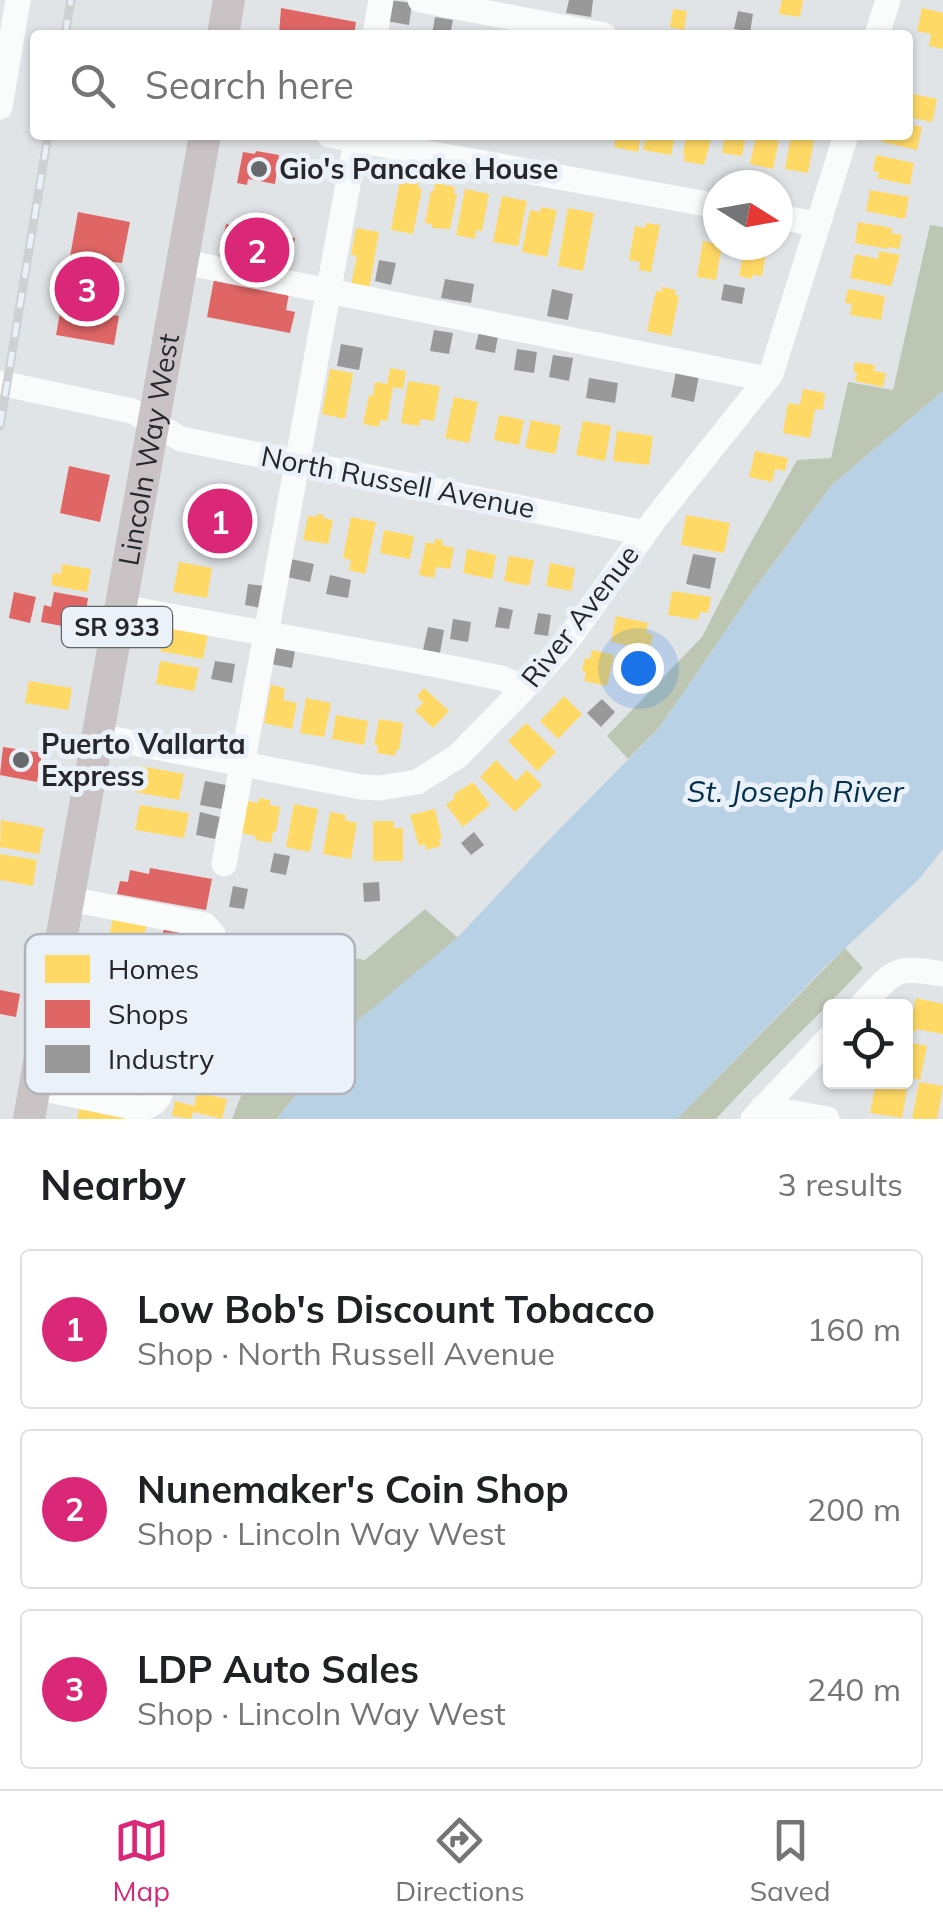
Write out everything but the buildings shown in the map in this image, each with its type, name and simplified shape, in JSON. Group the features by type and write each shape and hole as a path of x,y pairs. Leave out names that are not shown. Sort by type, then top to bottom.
{"main road":[{"path":"224,30 229,0"},
{"name":"Lincoln Way West","path":"63,934 204,140"}],"street":[{"path":"0,106 18,0"},
{"path":"376,30 381,0"},
{"path":"420,0 578,30"},
{"path":"879,30 888,0"},
{"path":"224,864 355,140"},
{"path":"372,140 703,203"},
{"name":"River Avenue","path":"98,736 361,787 416,782 458,756 566,641 645,533 771,374 844,140"},
{"path":"793,220 818,224"},
{"path":"184,262 767,380"},
{"name":"North Russell Avenue","path":"0,384 132,411 182,439 645,533"},
{"path":"121,607 501,678 524,688"},
{"path":"69,899 205,925 213,934"},
{"path":"867,999 890,976 906,968 943,974"},
{"path":"758,1113 823,1045"},
{"path":"32,1103 136,1108 150,1106 158,1094"},
{"path":"758,1113 827,1119"}],"green space":[{"path":"930,225 943,227 943,391 832,485 659,728 628,759 607,736 702,637 797,460 831,458 848,382 893,390"},
{"path":"425,909 458,938 355,1023 355,958 365,960"},
{"path":"845,948 863,968 833,999 823,999 823,1009 716,1119 677,1119"},
{"path":"242,1094 297,1094 277,1119 232,1119"}],"water":[{"name":"St. Joseph River","path":"943,391 943,849 918,880 824,968 677,1119 277,1119 297,1094 355,1094 355,1023 458,937 659,728 832,485"}],"railway":[{"path":"66,30 71,0"},
{"path":"0,426 47,140"}],"place":[{"name":"Gio's Pancake House","path":"259,169"},
{"name":"Nunemaker's Coin Shop","path":"257,250"},
{"name":"LDP Auto Sales","path":"87,289"},
{"name":"Low Bob's Discount Tobacco","path":"220,521"},
{"name":"Puerto Vallarta Express","path":"21,760"}]}
